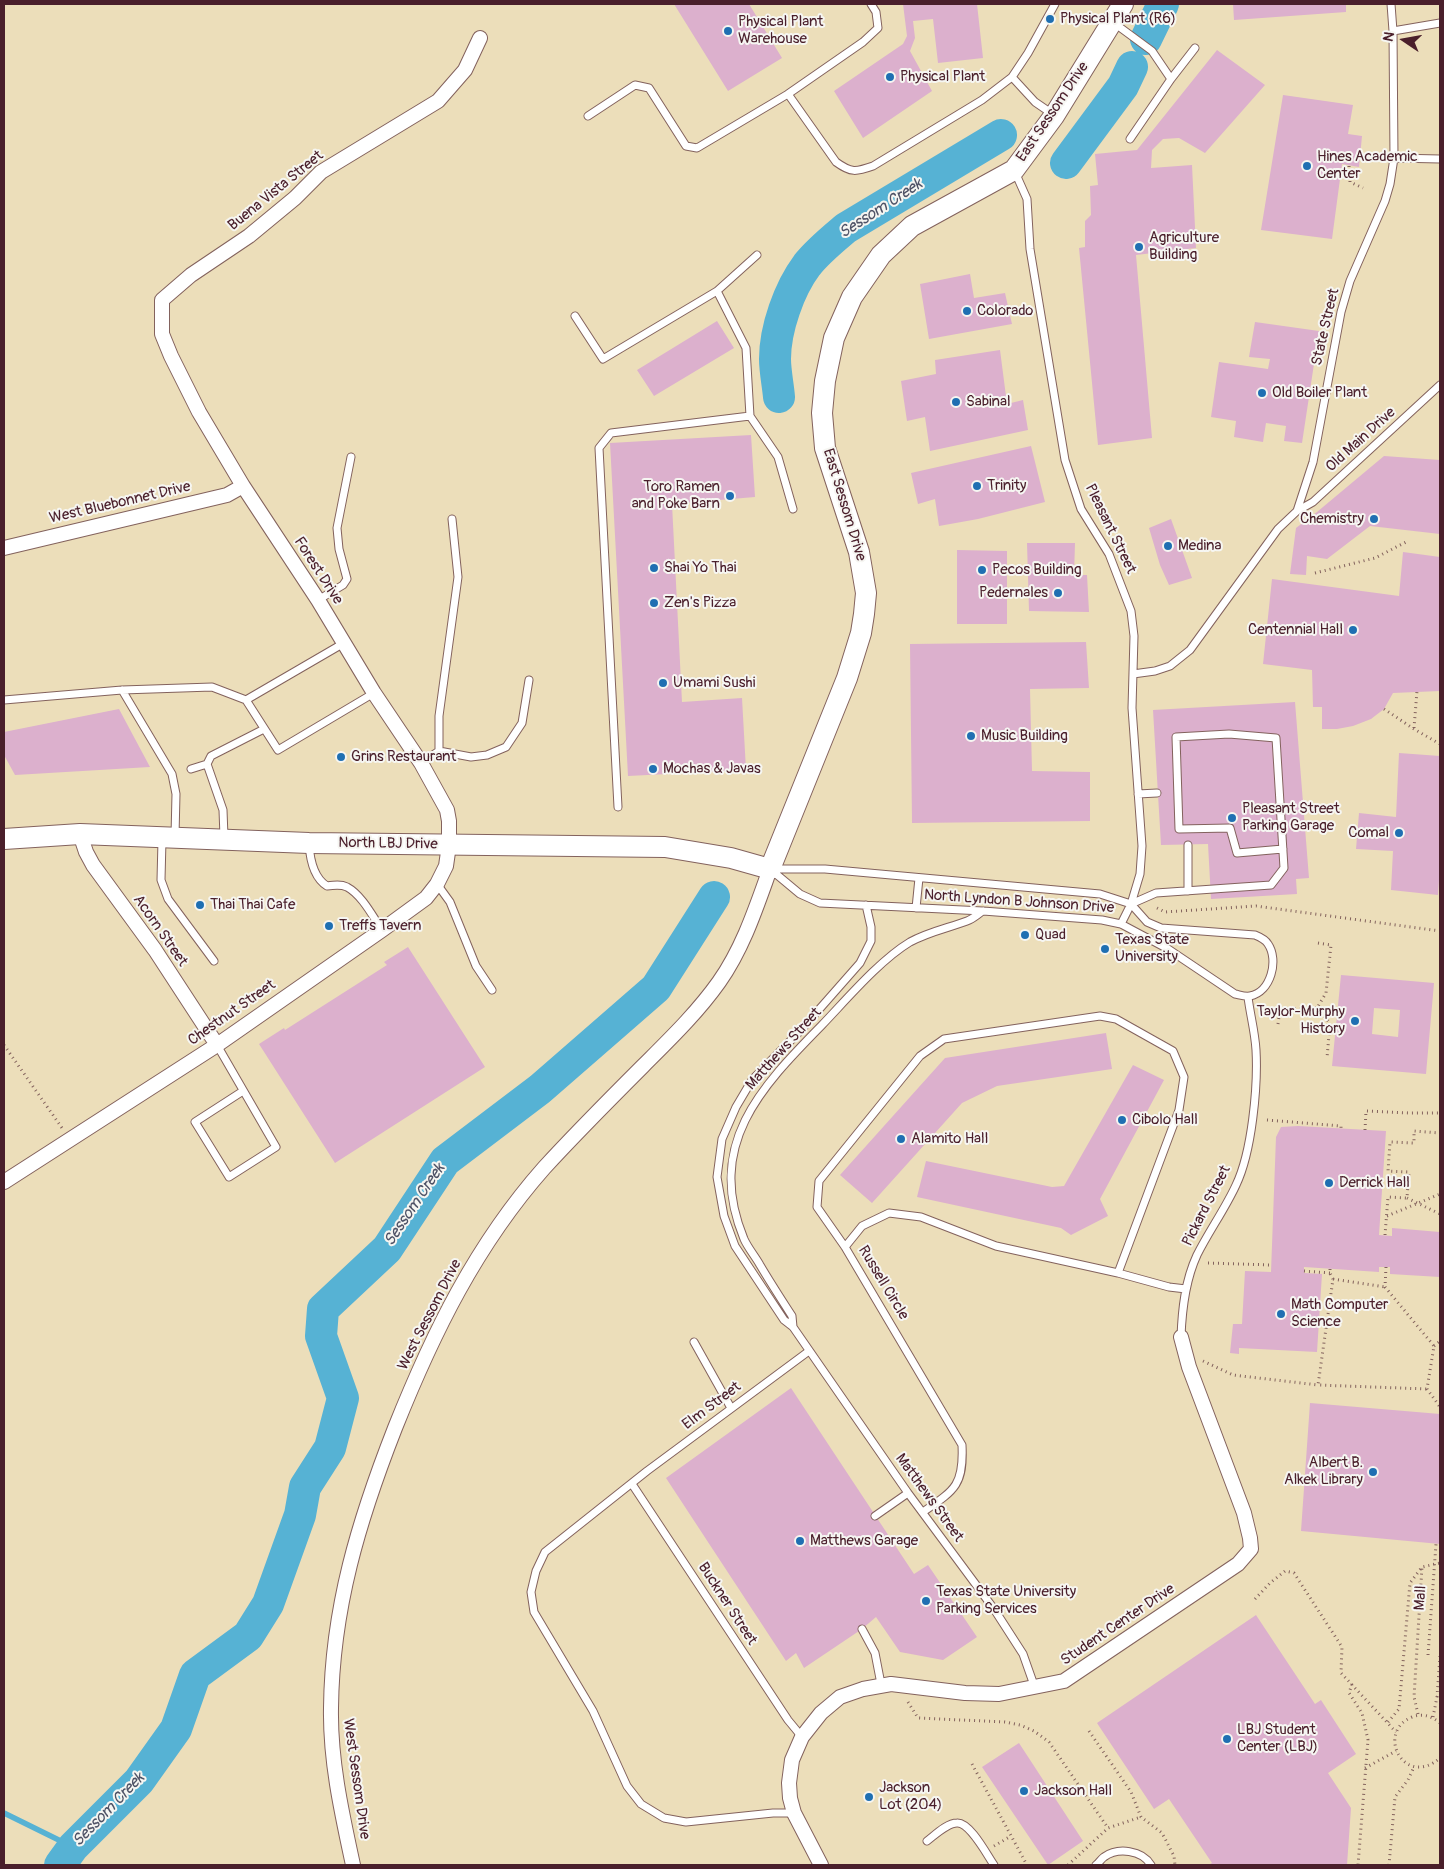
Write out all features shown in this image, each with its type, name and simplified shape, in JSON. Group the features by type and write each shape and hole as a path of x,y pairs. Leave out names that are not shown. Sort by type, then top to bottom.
{"street":[{"name":"East Sessom Drive","path":"770,869 847,678 861,633 864,614 866,593 859,552 825,448 822,413 825,381 834,338 852,297 881,255 912,226 1014,170 1054,116 1122,4"},
{"name":"Buena Vista Street","path":"162,314 162,300 191,275 249,236 295,198 321,172 438,101 464,70 480,38"},
{"name":"Forest Drive","path":"162,314 162,334 199,412 243,486 318,600 374,693 421,763 447,810 449,845"},
{"name":"West Bluebonnet Drive","path":"4,548 227,495 243,486"},
{"name":"North LBJ Drive","path":"4,838 80,834 309,843 665,847 731,858 770,869"},
{"name":"Acorn Street","path":"80,834 93,865 155,950 217,1044"},
{"name":"Chestnut Street","path":"4,1182 217,1044 426,898 444,872 449,845"},
{"name":"West Sessom Drive","path":"354,1865 338,1791 332,1742 330,1711 335,1636 343,1591 367,1504 415,1378 436,1331 462,1283 488,1240 517,1200 584,1124 662,1047 702,1004 720,981 750,925 770,869"},
{"name":"Student Center Drive","path":"821,1865 794,1813 789,1783 792,1760 802,1737 821,1713 840,1697 881,1684 965,1693 999,1694 1064,1681 1238,1564 1251,1549 1244,1513 1189,1367 1181,1337"}],"lane":[{"path":"588,116 635,86 649,88 686,146 697,148 788,94 863,42 878,28 876,12 872,4"},
{"path":"788,94 836,162 847,170 858,171 873,166 982,100 1012,76 1028,53 1055,4"},
{"name":"State Street","path":"1133,674 1155,671 1170,666 1190,650 1278,529 1297,510 1313,462 1340,312 1350,281 1385,201 1390,184 1394,158 1393,4"},
{"path":"1112,22 1136,38 1152,52 1171,79"},
{"path":"1393,31 1440,23"},
{"path":"1130,139 1171,79 1196,48"},
{"path":"1012,76 1035,102 1054,116"},
{"path":"1394,158 1440,158"},
{"name":"Pleasant Street","path":"1014,170 1026,199 1030,249 1042,330 1065,460 1082,509 1109,554 1131,611 1134,636 1132,708 1142,846 1140,874 1131,904 1121,924"},
{"path":"575,316 603,359 717,291 758,255"},
{"path":"717,291 746,348 750,416 778,457 793,509"},
{"name":"Old Main Drive","path":"1297,510 1313,502 1440,385"},
{"path":"618,807 599,448 611,433 750,416"},
{"path":"318,600 343,585 347,579 339,549 337,528 351,457"},
{"path":"439,752 439,716 458,577 452,519"},
{"path":"246,700 344,643"},
{"path":"421,763 439,752 472,757 487,755 506,747 522,724 529,680"},
{"path":"4,700 122,690 212,687 246,700 278,750 374,693"},
{"path":"122,690 172,774 176,794 162,880 168,899 214,961"},
{"path":"190,770 207,764 211,756 264,729"},
{"path":"1131,904 1156,893 1271,885 1284,868 1276,738 1229,734 1176,737 1179,829 1230,828 1237,853 1282,849"},
{"path":"207,764 222,810 224,839"},
{"path":"1138,794 1157,793"},
{"path":"309,843 310,858 321,882 328,886 337,884 346,886 355,893 382,930"},
{"path":"1188,845 1188,891"},
{"name":"North Lyndon B Johnson Drive","path":"770,869 825,869 1100,894 1131,904 1147,922 1161,928 1255,935 1265,940 1272,954 1273,967 1263,989 1248,997 1235,994 1222,987 1208,975 1168,949 1121,924 1102,920 983,911 820,903 800,894 770,869"},
{"path":"916,908 919,878"},
{"path":"437,884 450,902 476,966 492,990"},
{"name":"Matthews Street","path":"866,905 871,927 871,941 860,963 752,1080 736,1107 722,1139 718,1176 724,1216 735,1246 784,1320 793,1327 908,1493 994,1609 1023,1654 1035,1688"},
{"name":"Matthews Street","path":"793,1327 792,1316 745,1241 733,1208 731,1178 734,1150 743,1122 764,1088 809,1038 888,958 911,942 947,926 968,921 983,911"},
{"name":"Pickard Street","path":"1181,1337 1186,1289 1196,1257 1237,1184 1246,1157 1255,1093 1256,1049 1248,997"},
{"path":"845,1247 816,1207 819,1181 920,1056 944,1039 1100,1016 1116,1019 1173,1051 1184,1077 1179,1110 1118,1272"},
{"path":"217,1044 276,1147 229,1177 195,1122 243,1091"},
{"name":"Russell Circle","path":"923,1512 957,1485 963,1467 962,1445 845,1247 862,1226 889,1214 921,1217 996,1246 1118,1272 1169,1287 1186,1289"},
{"path":"694,1342 731,1408"},
{"name":"Elm Street","path":"794,1813 773,1813 686,1822 664,1818 641,1804 627,1786 594,1711 534,1612 531,1592 536,1571 546,1552 731,1408 809,1352"},
{"name":"Buckner Street","path":"632,1484 788,1720 802,1737"},
{"path":"875,1516 908,1493"},
{"path":"862,1629 875,1653 881,1684"},
{"path":"927,1841 956,1822 964,1824 994,1865"},
{"path":"1096,1865 1105,1856 1125,1851 1137,1854 1151,1865"}],"path":[{"path":"1349,166 1350,182 1363,188"},
{"path":"1315,573 1375,558 1408,541"},
{"path":"1414,729 1417,691"},
{"path":"1384,709 1440,744"},
{"path":"1156,908 1165,912 1256,906 1440,931"},
{"path":"1317,1008 1326,993 1331,945 1318,943"},
{"path":"1278,1024 1280,1009 1317,1008"},
{"path":"1317,1008 1330,1023 1327,1058"},
{"path":"4,1044 70,1139"},
{"path":"1365,1130 1366,1111 1440,1113"},
{"path":"1267,1120 1341,1126 1341,1128"},
{"path":"1407,1198 1409,1172 1388,1171 1390,1142 1414,1144 1414,1131 1440,1133"},
{"path":"1387,1216 1440,1194"},
{"path":"1385,1236 1388,1197 1407,1198 1440,1214"},
{"path":"1208,1263 1271,1265"},
{"path":"1385,1287 1386,1267"},
{"path":"1304,1271 1330,1271 1333,1279 1318,1385"},
{"path":"1333,1279 1385,1287 1434,1346"},
{"path":"1440,1341 1434,1346 1427,1389 1440,1407"},
{"path":"1201,1360 1233,1375 1318,1385 1427,1389"},
{"name":"Mall","path":"1428,1655 1436,1544"},
{"path":"1388,1722 1399,1709 1410,1583 1422,1567 1435,1563 1440,1564"},
{"path":"1418,1714 1414,1697 1422,1567"},
{"path":"1255,1598 1285,1571 1294,1573 1342,1647 1341,1673 1396,1732"},
{"path":"1433,1717 1439,1696 1440,1656"},
{"path":"1352,1684 1349,1693 1362,1713 1368,1740 1358,1865"},
{"path":"910,1705 918,1718 1005,1722 1020,1725 1034,1731 1049,1742 1108,1828"},
{"path":"1440,1723 1433,1717 1418,1714 1407,1719 1396,1732 1394,1741 1400,1758 1414,1767 1424,1767 1433,1764 1440,1758"},
{"path":"1089,1731 1131,1792 1141,1817 1162,1833 1174,1856 1175,1865"},
{"path":"1365,1768 1396,1751"},
{"path":"972,1764 1024,1856 1027,1865"},
{"path":"1389,1865 1395,1797 1408,1780 1414,1767"},
{"path":"1068,1865 1108,1828 1141,1817"},
{"path":"985,1852 1011,1836"}],"building":[{"name":"Physical Plant Warehouse","path":"674,4 749,4 782,58 728,91"},
{"name":"Physical Plant","path":"903,4 977,4 983,58 938,63 933,19 913,21 915,38 910,51 932,91 863,138 834,91 903,44 907,36"},
{"path":"1233,4 1346,4 1346,12 1234,20"},
{"name":"Agriculture Building","path":"1217,50 1265,85 1205,153 1179,138 1163,139 1152,150 1151,168 1192,165 1196,248 1136,255 1152,438 1098,445 1079,248 1085,247 1085,221 1091,215 1090,186 1098,185 1095,154 1137,150"},
{"name":"Hines Academic Center","path":"1283,95 1353,105 1348,134 1362,136 1359,167 1342,164 1332,239 1261,230"},
{"name":"Colorado","path":"970,274 974,298 1005,293 1012,324 929,339 920,284"},
{"path":"717,321 734,348 654,396 637,370"},
{"name":"Old Boiler Plant","path":"1255,322 1319,331 1302,443 1284,441 1286,426 1266,423 1263,442 1234,437 1236,421 1211,417 1219,362 1268,369 1270,359 1249,357"},
{"name":"Sabinal","path":"1000,350 1007,404 1023,400 1028,430 930,451 925,417 907,421 901,381 936,374 935,360"},
{"path":"751,435 755,497 672,504 682,702 742,698 746,770 628,776 610,443"},
{"name":"Trinity","path":"1031,446 1045,502 978,519 939,526 935,499 918,504 911,473"},
{"name":"Chemistry","path":"1384,456 1440,460 1440,534 1370,526 1327,559 1307,556 1306,575 1290,574 1296,528"},
{"name":"Medina","path":"1171,519 1192,578 1169,585 1160,565 1149,528"},
{"name":"Pedernales","path":"1027,543 1075,543 1074,575 1087,575 1089,612 1029,611"},
{"name":"Pecos Building","path":"957,550 1007,551 1007,624 957,624"},
{"name":"Centennial Hall","path":"1403,552 1440,557 1440,691 1393,693 1384,709 1371,719 1353,726 1322,729 1322,707 1313,707 1312,670 1263,664 1272,579 1399,596"},
{"name":"Music Building","path":"1086,642 1089,688 1030,689 1032,771 1090,772 1090,821 912,823 910,644"},
{"name":"Pleasant Street Parking Garage","path":"1295,702 1309,878 1296,879 1297,894 1211,899 1208,844 1161,845 1153,710"},
{"path":"119,709 150,767 15,775 4,755 4,732"},
{"name":"Comal","path":"1399,753 1440,756 1440,866 1438,895 1391,890 1393,851 1356,849 1359,813 1396,817"},
{"path":"408,947 485,1067 335,1163 259,1044 284,1028 285,1030 387,965 384,962"},
{"name":"Taylor-Murphy History","path":"1341,975 1434,983 1426,1074 1332,1066","holes":["1374,1008 1400,1010 1398,1037 1372,1034"]},
{"name":"Alamito Hall","path":"1106,1033 1112,1069 997,1086 962,1103 872,1203 840,1175 945,1058"},
{"name":"Cibolo Hall","path":"1133,1065 1164,1080 1100,1199 1108,1216 1071,1235 1061,1228 917,1197 926,1161 1052,1187 1064,1186"},
{"name":"Derrick Hall","path":"1298,1126 1386,1131 1379,1235 1392,1236 1392,1228 1440,1232 1440,1277 1390,1274 1390,1267 1379,1267 1379,1272 1304,1267 1304,1273 1322,1274 1317,1352 1239,1348 1239,1354 1230,1353 1233,1324 1242,1324 1245,1271 1271,1272 1276,1137 1281,1127"},
{"name":"Matthews Garage","path":"791,1388 914,1574 928,1565 977,1637 943,1660 900,1652 876,1617 862,1629 804,1668 796,1653 786,1661 666,1478"},
{"name":"Albert B. Alkek Library","path":"1310,1403 1440,1414 1440,1544 1301,1531"},
{"name":"LBJ Student Center (LBJ)","path":"1256,1615 1315,1704 1321,1700 1356,1754 1328,1773 1351,1808 1347,1865 1208,1865 1212,1863 1169,1799 1154,1809 1097,1723"},
{"name":"Jackson Hall","path":"1019,1743 1083,1841 1048,1865 982,1767"}],"waterway":[{"name":"Sessom Creek","path":"1146,39 1163,4"},
{"name":"Sessom Creek","path":"1066,163 1123,86 1132,67"},
{"name":"Sessom Creek","path":"779,397 775,359 780,322 794,286 811,260 846,228 1001,135"},
{"name":"Sessom Creek","path":"60,1865 73,1847 139,1781 176,1729 195,1675 248,1636 268,1604 300,1515 305,1487 330,1448 343,1398 321,1336 323,1309 387,1249 445,1161 540,1089 656,988 714,897"},
{"path":"4,1813 73,1847"}],"place":[{"name":"Physical Plant (R6)","path":"1050,19"},
{"name":"Physical Plant Warehouse","path":"728,31"},
{"name":"Physical Plant","path":"890,77"},
{"name":"Hines Academic Center","path":"1307,166"},
{"name":"Agriculture Building","path":"1139,247"},
{"name":"Colorado","path":"967,311"},
{"name":"Old Boiler Plant","path":"1262,393"},
{"name":"Sabinal","path":"956,402"},
{"name":"Trinity","path":"977,486"},
{"name":"Toro Ramen and Poke Barn","path":"730,496"},
{"name":"Chemistry","path":"1374,519"},
{"name":"Medina","path":"1168,546"},
{"name":"Shai Yo Thai","path":"654,568"},
{"name":"Pecos Building","path":"982,570"},
{"name":"Pedernales","path":"1058,593"},
{"name":"Zen's Pizza","path":"654,603"},
{"name":"Centennial Hall","path":"1353,630"},
{"name":"Umami Sushi","path":"663,683"},
{"name":"Music Building","path":"971,736"},
{"name":"Grins Restaurant","path":"341,757"},
{"name":"Mochas & Javas","path":"653,769"},
{"name":"Pleasant Street Parking Garage","path":"1232,818"},
{"name":"Comal","path":"1399,833"},
{"name":"Thai Thai Cafe","path":"200,905"},
{"name":"Treffs Tavern","path":"329,926"},
{"name":"Quad","path":"1025,935"},
{"name":"Texas State University","path":"1105,949"},
{"name":"Taylor-Murphy History","path":"1355,1021"},
{"name":"Cibolo Hall","path":"1122,1120"},
{"name":"Alamito Hall","path":"901,1139"},
{"name":"Derrick Hall","path":"1329,1183"},
{"name":"Math Computer Science","path":"1281,1314"},
{"name":"Albert B. Alkek Library","path":"1373,1472"},
{"name":"Matthews Garage","path":"800,1541"},
{"name":"Texas State University Parking Services","path":"926,1601"},
{"name":"LBJ Student Center (LBJ)","path":"1227,1739"},
{"name":"Jackson Hall","path":"1024,1791"},
{"name":"Jackson Lot (204)","path":"869,1797"}]}
